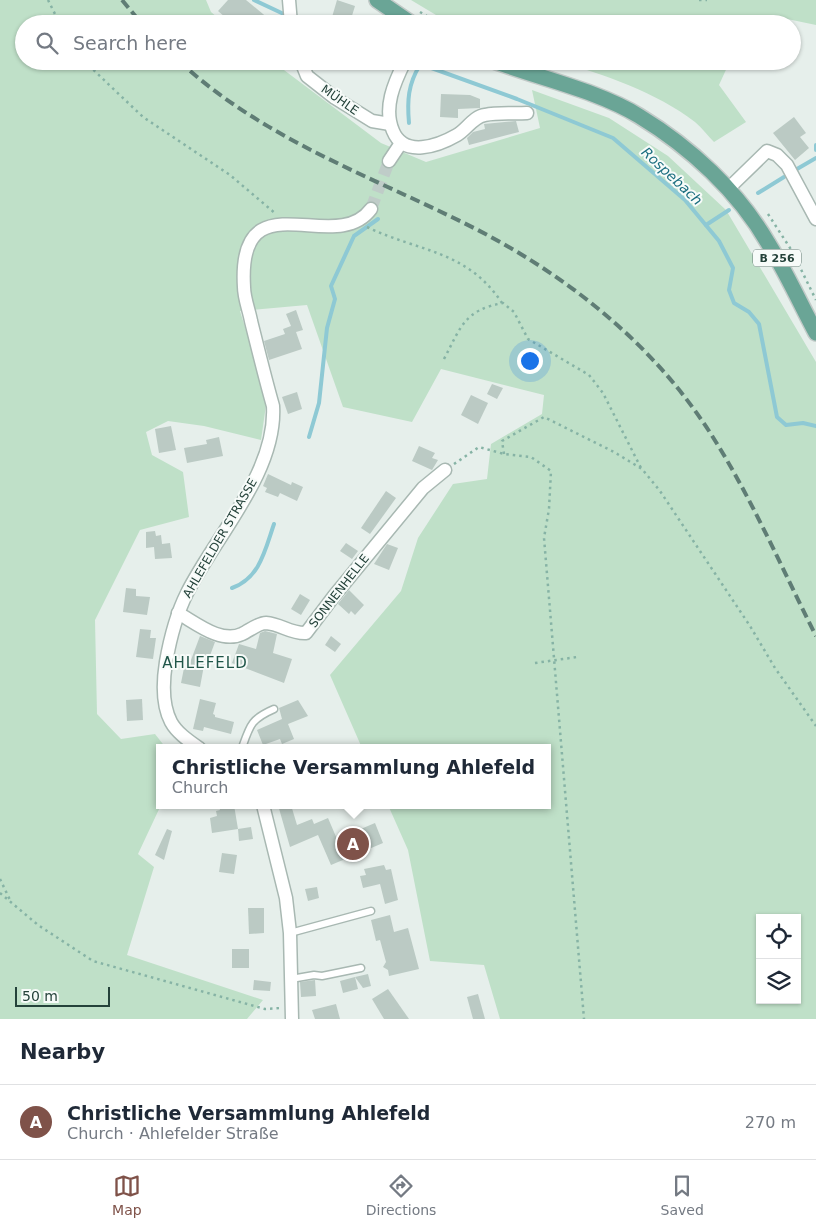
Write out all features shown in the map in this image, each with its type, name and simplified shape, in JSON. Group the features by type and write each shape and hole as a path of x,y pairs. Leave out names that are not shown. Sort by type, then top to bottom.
{"main road":[{"path":"378,0 409,15"},
{"name":"B 256","path":"519,70 604,100 639,116 685,150 729,188 768,242 816,334"}],"street":[{"name":"MÜHLE","path":"305,70 308,76 335,98 372,122 390,124"},
{"path":"400,70 389,103 390,124 396,138 401,143 414,148 425,148 457,135 482,115 527,113"},
{"path":"390,161 401,143"},
{"path":"729,188 767,151 777,155 787,165 816,219"},
{"path":"356,222 365,218 371,209"},
{"name":"AHLEFELDER STRASSE","path":"194,744 183,736 171,722 165,702 163,679 169,644 178,613 187,593 244,501 274,425 273,406 244,288 245,258 251,242 263,229 283,224 344,227 356,222"},
{"name":"SONNENHELLE","path":"178,613 225,637 240,636 263,623 276,624 296,634 306,633 423,488 445,470"},
{"path":"264,809 286,898 290,932 291,1013"}],"lane":[{"path":"244,744 251,724 259,716 274,709"},
{"path":"290,932 371,911"},
{"path":"291,978 314,975 322,976 361,968"}],"path":[{"path":"48,0 56,15"},
{"path":"699,0 707,0"},
{"path":"93,70 143,118 230,176 273,210 283,224"},
{"path":"356,222 386,236 439,253 464,264 492,288 503,303 514,312 528,339 589,375 603,393 642,469 660,491 808,718 816,726"},
{"path":"444,359 459,330 474,311 503,303"},
{"path":"504,454 502,441 544,417 614,452 642,469"},
{"path":"445,470 479,447 504,454 531,457 551,471 549,509 544,538 584,1019"},
{"path":"535,663 577,657"},
{"path":"0,879 10,902"},
{"path":"0,893 38,925 94,961 265,1010 291,1013"}],"green space":[{"path":"0,0 206,0 211,12 214,15 15,15 15,70 284,70 381,143 426,162 540,128 532,90 609,118 668,156 726,210 816,362 816,1019 500,1019 484,965 430,961 408,850 390,809 551,809 551,744 360,744 330,675 401,591 418,538 453,484 487,479 491,444 542,414 544,395 441,369 412,422 343,407 307,305 240,311 267,398 261,440 204,426 168,421 146,432 152,455 183,472 189,517 140,530 95,620 97,714 121,739 155,734 163,744 156,744 156,809 159,809 138,854 154,867 127,955 263,1000 247,1019 0,1019"},
{"path":"411,0 816,0 816,25 801,22 801,15 436,15"},
{"path":"587,70 726,70 719,85 746,122 714,142 695,122 680,111 630,85"}],"building":[{"path":"228,0 246,0 264,15 223,15 218,11"},
{"path":"337,0 355,6 352,15 333,15"},
{"path":"441,94 470,95 480,99 480,108 458,109 458,118 440,117"},
{"path":"794,117 806,133 800,137 809,148 795,160 773,133"},
{"path":"516,121 519,132 469,145 467,138 473,132 485,129 484,124"},
{"path":"296,310 303,330 296,332 302,349 269,360 264,341 285,334 283,329 291,326 286,314"},
{"path":"492,384 503,388 497,399 487,394"},
{"path":"297,392 302,409 288,414 282,397"},
{"path":"471,395 488,403 478,424 461,415"},
{"path":"171,426 176,450 159,453 155,429"},
{"path":"219,437 223,456 187,463 184,448 207,444 206,440"},
{"path":"419,446 435,453 432,458 438,460 432,470 412,461"},
{"path":"268,474 291,485 292,482 303,487 297,501 280,493 278,497 265,492 267,488 263,486"},
{"path":"386,491 396,498 370,534 361,528"},
{"path":"155,531 156,536 161,535 162,544 170,543 172,558 155,559 154,547 146,548 146,532"},
{"path":"346,543 358,551 352,559 340,551"},
{"path":"387,544 398,548 389,570 374,564"},
{"path":"126,588 136,589 136,596 150,597 147,615 123,612"},
{"path":"349,590 364,605 355,615 351,611 349,614 338,604"},
{"path":"300,594 310,600 301,615 291,609"},
{"path":"140,629 151,630 150,638 156,638 153,659 136,657"},
{"path":"265,631 277,634 273,653 292,659 284,683 232,663 239,644 256,649 260,633"},
{"path":"200,636 215,642 208,661 205,660 200,687 181,683 184,668 188,668"},
{"path":"331,636 341,644 335,652 325,645"},
{"path":"142,699 143,720 127,721 126,700"},
{"path":"200,699 216,703 213,714 215,717 234,722 231,734 204,727 203,731 193,729"},
{"path":"298,700 308,716 288,724 294,739 282,744 280,739 263,744 257,730 282,719 279,708"},
{"path":"235,809 238,829 212,833 210,818 217,816 216,811"},
{"path":"279,809 292,809 297,825 312,819 314,824 328,818 337,839 375,823 383,843 331,865 318,835 290,847"},
{"path":"251,827 253,839 239,841 238,829"},
{"path":"167,829 172,831 164,860 155,855"},
{"path":"222,853 237,855 234,874 219,872"},
{"path":"384,865 386,870 391,869 398,900 385,904 380,884 363,888 360,876 366,875 364,869"},
{"path":"317,887 319,898 308,901 305,889"},
{"path":"248,908 264,908 264,933 249,934"},
{"path":"390,915 394,932 408,928 419,969 389,976 388,970 383,967 386,962 380,940 376,941 371,920"},
{"path":"232,949 249,949 249,968 232,968"},
{"path":"368,974 371,986 363,988 355,977"},
{"path":"355,977 358,989 343,993 340,981"},
{"path":"254,980 271,982 270,991 253,990"},
{"path":"315,980 316,996 301,997 300,982"},
{"path":"388,989 409,1019 384,1019 372,999"},
{"path":"478,994 485,1019 473,1019 467,997"},
{"path":"336,1004 340,1019 315,1019 312,1010"}],"waterway":[{"name":"Rospebach","path":"254,0 286,15"},
{"path":"409,123 409,93 417,70"},
{"name":"Rospebach","path":"437,70 517,99 613,138 685,200 719,241 733,268 729,290 734,303 749,312 759,324 777,417 786,425 803,423 816,426"},
{"path":"816,145 816,150"},
{"path":"797,169 816,158"},
{"path":"758,193 784,177"},
{"path":"706,225 729,210"},
{"path":"309,437 319,403 327,328 335,299 331,286 354,236 378,219"},
{"path":"232,588 249,577 255,570 264,553 274,524"}],"tunnel":[{"path":"371,209 389,161"}],"railway":[{"path":"122,0 134,15"},
{"path":"190,70 211,88 279,133 464,223 535,263 600,310 631,337 659,366 709,431 739,481 816,636"}],"place":[{"name":"Christliche Versammlung Ahlefeld","path":"353,844"}],"district":[{"name":"AHLEFELD","path":"205,663"}]}
